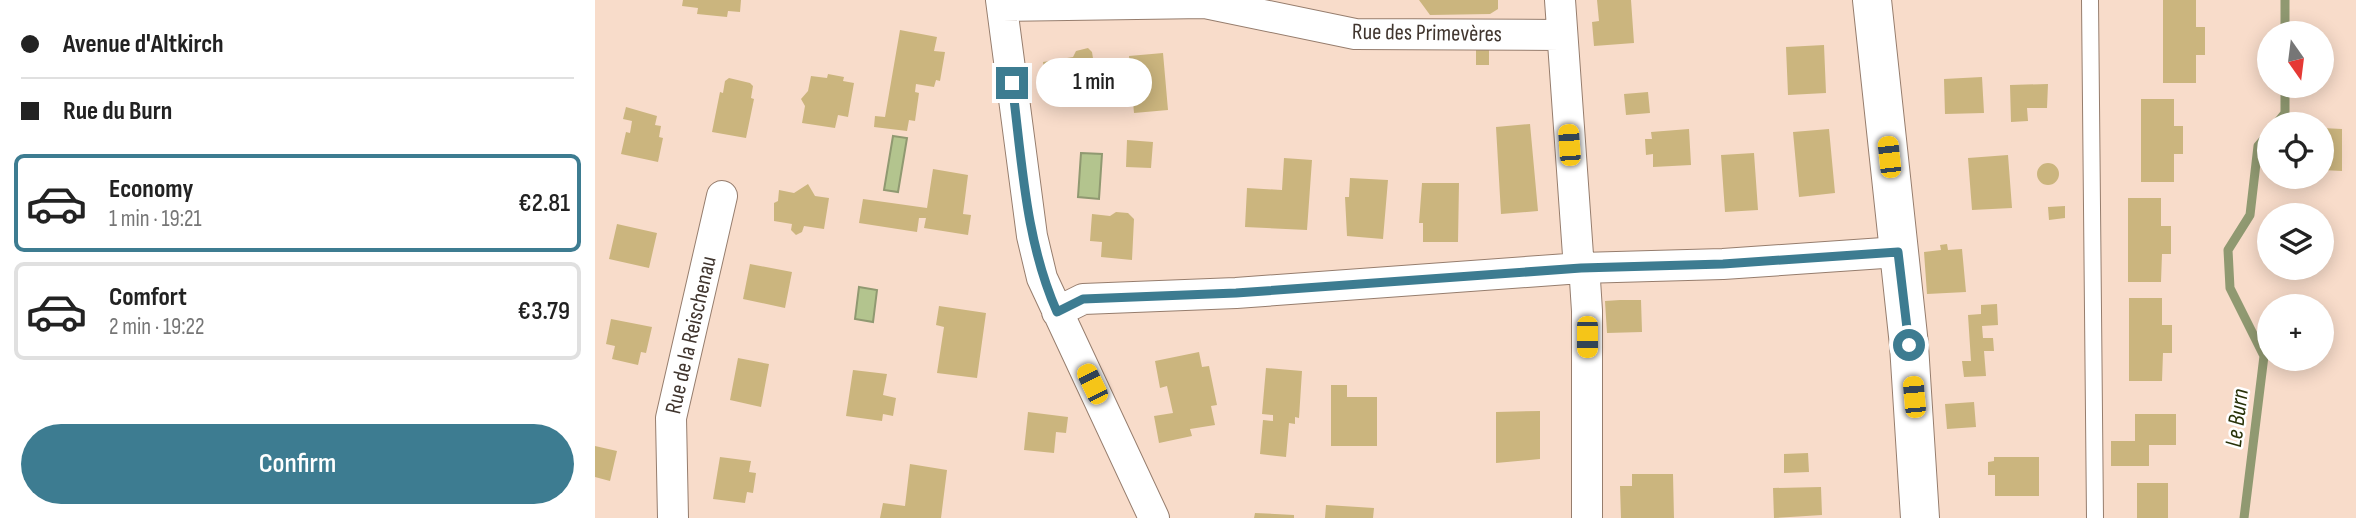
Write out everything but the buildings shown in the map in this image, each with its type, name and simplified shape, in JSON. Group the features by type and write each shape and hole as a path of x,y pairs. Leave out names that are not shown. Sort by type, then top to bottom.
{"main road":[{"path":"1873,0 1917,423 1920,518"}],"street":[{"path":"1560,0 1577,255 1587,311 1587,518"},
{"path":"1002,3 1032,236 1042,278 1154,518"},
{"name":"Rue des Primevères","path":"1002,3 1205,4 1355,34 1561,35"},
{"name":"Rue de la Reischenau","path":"673,518 671,418 722,196"},
{"path":"1057,312 1083,299 1236,293 1581,268 1723,264 1898,252"}],"lane":[{"path":"2090,0 2095,518"}],"shaded area":[{"path":"893,136 907,138 898,192 884,190"},
{"path":"1081,153 1102,154 1099,199 1078,197"},
{"path":"859,287 877,290 873,322 855,319"}],"waterway":[{"name":"Le Burn","path":"2285,0 2285,21"},
{"name":"Le Burn","path":"2285,98 2285,112"},
{"name":"Le Burn","path":"2244,518 2264,356 2230,288 2228,250 2250,215 2257,155"}],"route":[{"path":"1012,83 1032,236 1042,278 1057,312 1083,299 1236,293 1581,268 1723,264 1898,252 1909,345"}]}
